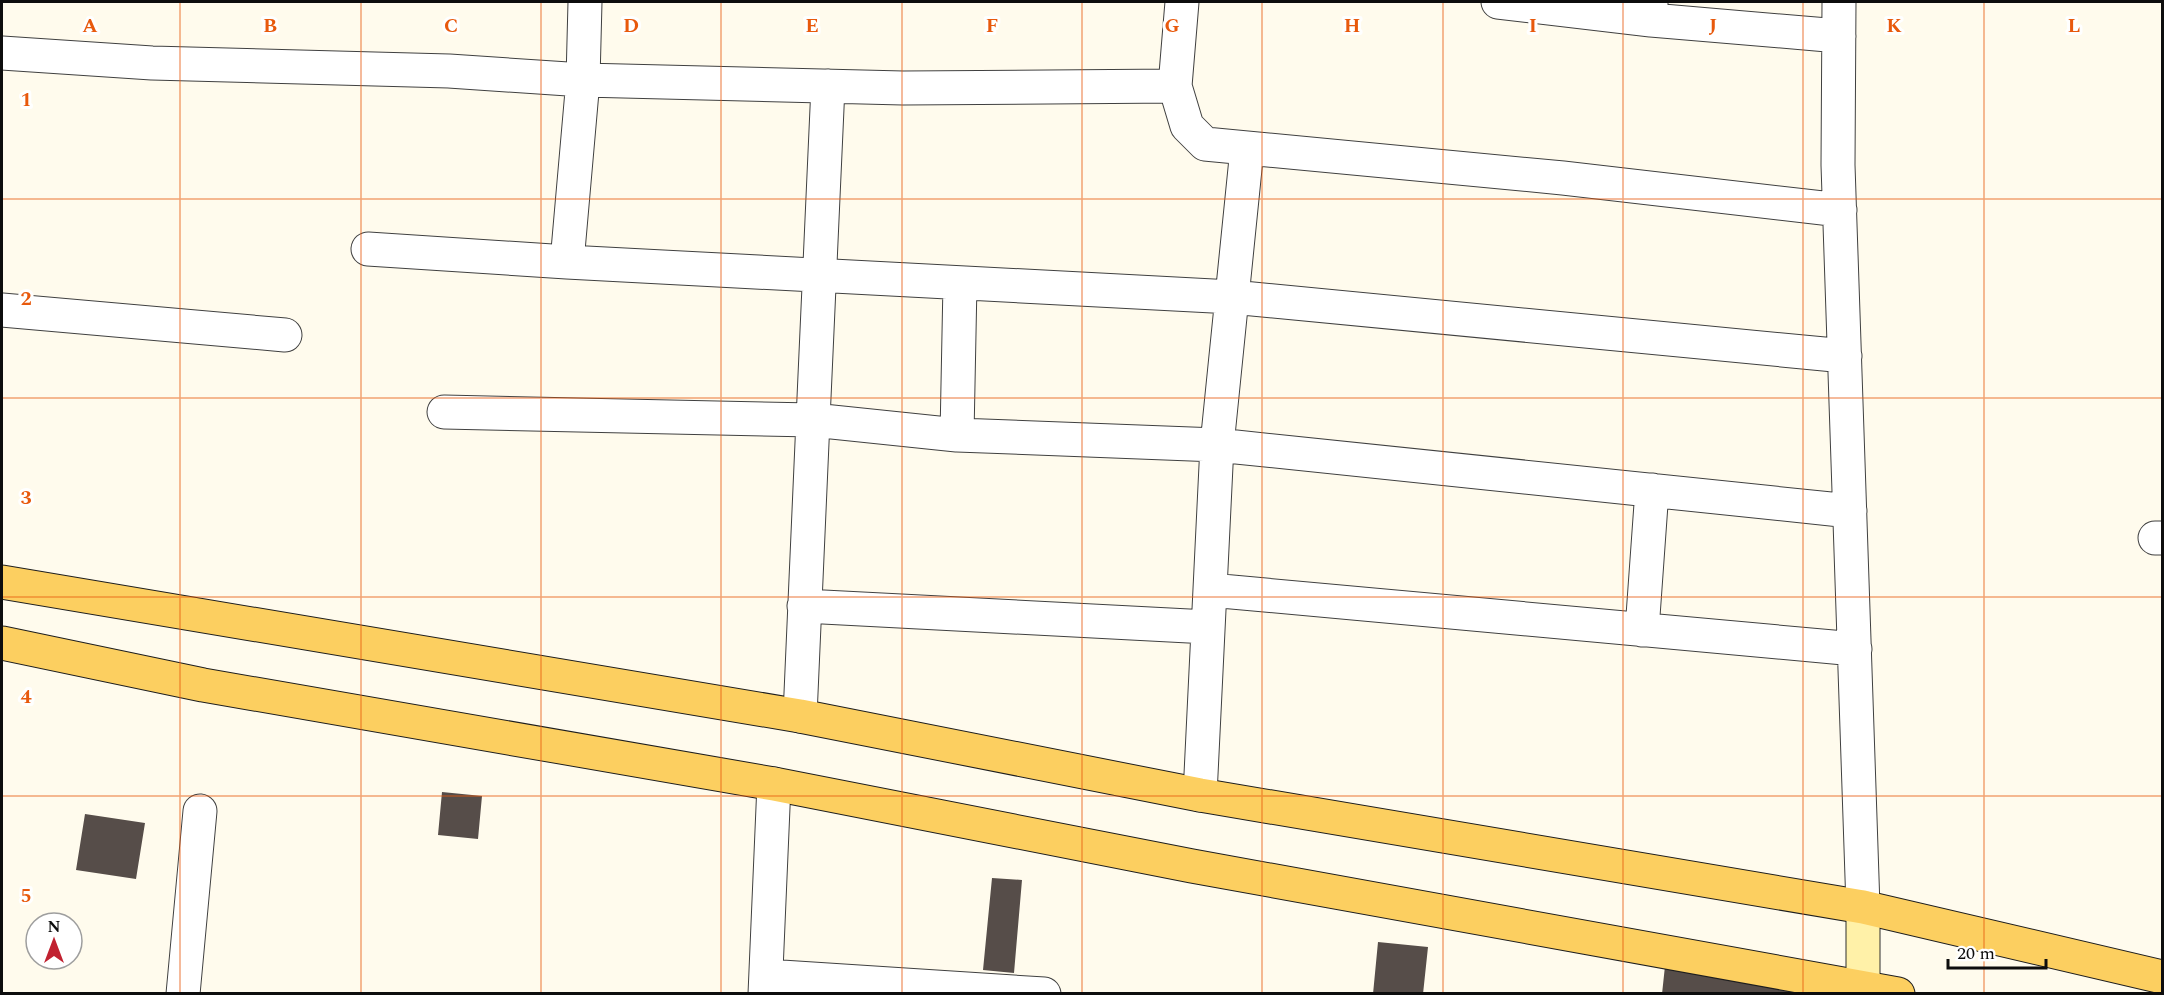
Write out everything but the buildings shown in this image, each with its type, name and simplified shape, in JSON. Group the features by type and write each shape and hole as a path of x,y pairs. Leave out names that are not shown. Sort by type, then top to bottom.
{"main road":[{"path":"2,582 800,716 1200,795 1863,907 2163,977"},
{"path":"2,643 203,685 774,784 1192,866 1863,989 1898,993"}],"street":[{"path":"567,262 583,80 585,2"},
{"path":"1182,2 1175,86 1187,126 1205,144 1563,178 1840,210"},
{"path":"1497,2 1651,11 1839,36"},
{"path":"1839,2 1840,210 1863,907 1863,989"},
{"path":"2,53 152,63 449,71 583,80 828,86 1175,86"},
{"path":"800,716 828,86"},
{"path":"1200,795 1217,445 1247,149"},
{"path":"368,249 819,276 1232,297 1845,356"},
{"path":"957,435 960,283"},
{"path":"2,310 285,335"},
{"path":"444,412 813,420 957,435 1217,445 1850,511"},
{"path":"1642,630 1652,490"},
{"path":"1210,591 1855,649"},
{"path":"804,606 1208,627"},
{"path":"774,784 765,985 1044,993"},
{"path":"183,993 200,811"}]}
